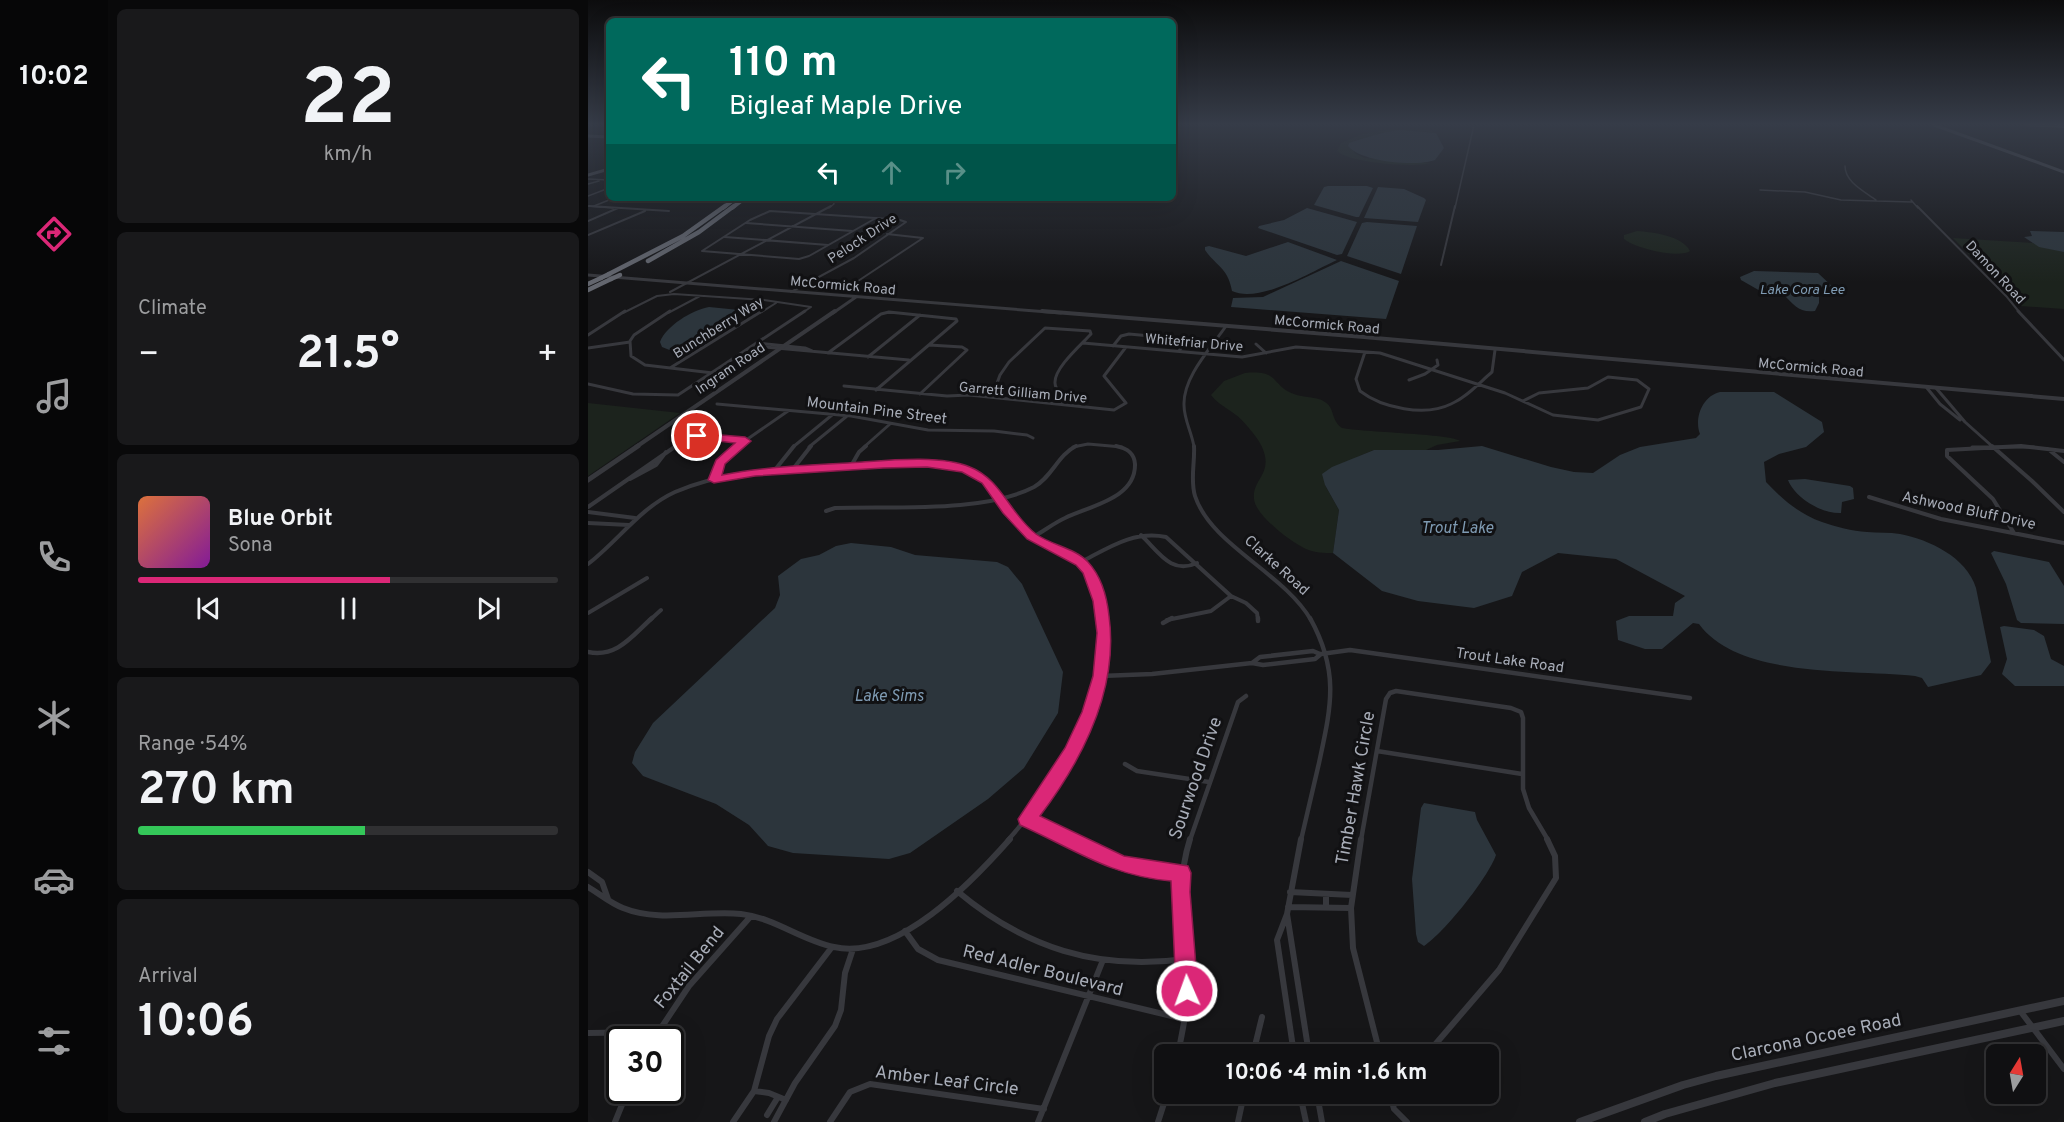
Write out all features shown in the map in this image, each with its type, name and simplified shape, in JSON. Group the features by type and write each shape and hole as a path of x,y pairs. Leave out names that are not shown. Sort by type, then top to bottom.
{"highway":[{"path":"588,290 683,236 732,201"},
{"path":"588,284 601,278 620,275 687,240 741,201"}],"street":[{"path":"593,177 606,180"},
{"path":"1441,265 1462,177"},
{"path":"1848,177 1877,201"},
{"path":"588,184 602,180"},
{"path":"588,196 606,189"},
{"path":"1760,190 1805,192 1841,200 1877,201"},
{"path":"588,207 606,201"},
{"path":"588,335 606,323 819,213 834,204 833,201"},
{"name":"Damon Road","path":"1877,201 1911,201 2007,297 2031,327 2064,360"},
{"path":"593,206 669,212"},
{"path":"588,220 618,208"},
{"path":"588,235 647,210"},
{"path":"876,218 799,259 702,252 745,223 770,211 819,213 890,219"},
{"name":"Pelock Drive","path":"791,292 854,258 906,222 900,220"},
{"path":"745,223 853,231"},
{"path":"810,281 855,283 922,238 887,234"},
{"path":"725,237 828,245"},
{"name":"McCormick Road","path":"588,275 1227,326 2064,399"},
{"path":"588,384 612,391 673,396 682,393 811,308 777,302 667,293"},
{"path":"588,348 630,342 649,324 701,296"},
{"name":"Ingram Road","path":"588,480 856,297"},
{"name":"Bunchberry Way","path":"669,369 777,302"},
{"path":"828,353 881,314 921,315 953,318 957,321 876,390"},
{"path":"868,357 921,315"},
{"name":"Clarke Road","path":"1227,326 1189,384 1184,398 1194,450 1192,481 1195,496 1209,521 1299,600 1312,618 1332,687 1331,709 1290,892 1288,910 1308,1044"},
{"path":"991,397 996,392 1003,370 1045,328 1090,331 1091,334 1056,377 1056,388 1064,400 1061,405"},
{"path":"1113,346 1126,334 1183,339 1186,341 1179,352"},
{"path":"630,342 631,356 637,362 669,369 713,373"},
{"path":"758,343 828,353 910,360"},
{"name":"Whitefriar Drive","path":"1083,343 1242,357 1296,347 1386,354 1478,384 1553,415 1598,420 1636,410 1641,406 1649,389 1645,384 1628,377 1608,377 1588,388 1539,393 1523,401"},
{"path":"920,394 967,350 928,344"},
{"path":"1256,344 1266,353"},
{"path":"754,346 782,347"},
{"name":"Garrett Gilliam Drive","path":"844,387 920,394 991,397 1108,410 1124,406 1126,403 1104,376 1126,347"},
{"path":"1365,352 1356,380 1357,387 1370,398 1398,407 1414,409 1443,407 1454,403 1492,372 1495,350"},
{"path":"1409,380 1422,377 1437,365 1437,360"},
{"path":"1926,388 1940,404 2055,502 2064,513"},
{"path":"1936,388 1962,421"},
{"name":"Mountain Pine Street","path":"717,404 832,414 934,430 994,431 1027,435 1033,438"},
{"path":"714,480 720,462 788,411"},
{"path":"774,471 794,446 832,414"},
{"path":"793,470 807,449 847,416"},
{"path":"851,466 859,452 891,424"},
{"path":"588,507 624,481 654,466 664,458 666,451 680,442 697,436 745,441"},
{"path":"826,511 835,508 956,506 999,499 1042,482 1069,450 1079,445 1096,444 1127,449 1132,455 1134,467 1132,481 1122,492 1065,518 1033,537"},
{"path":"2014,533 1993,499 1946,454 1947,450 1990,447 2046,448 2064,451"},
{"path":"2046,448 2064,462"},
{"path":"588,564 610,546 635,518 661,499 714,480 774,471 851,466 927,463 951,465 978,475 986,481 1020,527 1033,537 1081,562 1089,572 1100,601 1104,633 1101,676 1090,712 1072,752 1045,795 1027,819 957,891 921,921 905,931 884,941 853,949 832,947 752,915 648,915 625,910 588,887"},
{"name":"Ashwood Bluff Drive","path":"1869,497 1944,519 2064,543"},
{"path":"2055,502 2064,502"},
{"path":"588,512 635,518"},
{"path":"588,523 629,525"},
{"path":"1081,562 1140,535 1156,534 1166,537 1231,596 1246,603 1257,613 1258,621"},
{"path":"1140,535 1175,567 1186,568 1197,563"},
{"path":"588,613 647,578"},
{"path":"1163,623 1168,619 1211,611 1231,596"},
{"path":"588,652 598,654 615,651 661,610"},
{"name":"Trout Lake Road","path":"1323,654 1360,650 1690,698"},
{"path":"1252,663 1260,657 1313,651 1323,654"},
{"path":"1101,676 1152,674 1252,663 1263,665 1315,659 1323,654"},
{"path":"1281,655 1283,663"},
{"name":"Timber Hawk Circle","path":"1377,1044 1353,948 1351,908 1386,699 1390,693 1396,691 1511,708 1521,712 1523,718 1522,774 1525,798 1559,866 1556,878 1499,970 1436,1044"},
{"name":"Sourwood Drive","path":"1180,1044 1188,977 1180,892 1181,873 1209,782 1238,702 1246,696"},
{"path":"1377,751 1522,774"},
{"path":"1125,764 1137,771 1209,782"},
{"path":"1027,819 1083,844 1105,858 1124,865 1145,870 1181,873"},
{"path":"588,872 598,876 608,891 608,900"},
{"name":"Red Adler Boulevard","path":"957,891 992,920 1011,932 1048,947 1103,960 1152,964 1186,959"},
{"path":"1290,892 1352,895"},
{"path":"1326,894 1326,907"},
{"path":"1288,910 1351,908"},
{"name":"Clarke Road","path":"1288,910 1276,940 1292,1044"},
{"name":"Foxtail Bend","path":"661,1026 696,978 752,915"},
{"name":"Red Adler Boulevard","path":"905,931 914,946 925,955 938,960 1184,1019"},
{"path":"733,1122 754,1091 769,1036 777,1019 832,947"},
{"path":"767,1115 835,1026 841,1011 845,973 853,949"},
{"path":"1038,1122 1103,960"},
{"name":"Clarcona Ocoee Road","path":"1580,1122 1683,1085 1716,1076 2064,1001"},
{"path":"2020,1010 2064,1069"},
{"path":"1255,1044 1262,1017"},
{"path":"1645,1122 1665,1114 1775,1083 2064,1021"},
{"path":"588,1033 606,1033"},
{"name":"Amber Leaf Circle","path":"830,1122 842,1100 860,1085 870,1084 1044,1109"},
{"path":"754,1091 782,1098"},
{"path":"774,1122 782,1098"},
{"path":"615,1122 622,1104"},
{"path":"1158,1122 1164,1104"},
{"path":"1238,1122 1242,1104"},
{"path":"1302,1104 1306,1122"},
{"path":"1319,1104 1322,1122"},
{"path":"1393,1104 1394,1109 1407,1122"}],"shaded area":[{"path":"1637,231 1674,238 1690,251 1677,254 1667,253 1637,246 1624,239 1624,235"},
{"path":"1953,238 2064,245 2064,309 2020,306"},
{"path":"1245,373 1270,376 1294,394 1322,400 1328,405 1336,422 1342,428 1441,437 1460,441 1437,445 1426,450 1374,450 1357,457 1325,485 1339,510 1333,553 1309,550 1275,528 1261,513 1254,499 1254,492 1266,464 1262,447 1243,421 1211,395 1224,381"},
{"path":"588,403 680,413 588,476"}],"water":[{"path":"1324,187 1373,188 1359,217 1356,217 1314,205"},
{"path":"1378,187 1404,189 1424,198 1426,200 1418,222 1364,218"},
{"path":"1307,208 1357,222 1342,254 1337,255 1258,228 1284,220"},
{"path":"1362,223 1417,226 1401,274 1347,256"},
{"path":"2030,231 2064,232 2064,252 2039,247 2024,237 2032,236"},
{"path":"1288,242 1337,260 1285,285 1243,294 1232,291 1225,272 1205,250 1205,247 1209,246 1246,256"},
{"path":"1341,261 1399,281 1386,319 1231,307 1233,298 1263,297"},
{"name":"Lake Cora Lee","path":"1754,271 1818,273 1836,290 1819,292 1819,303 1815,311 1805,311 1797,308 1784,295 1762,292 1741,280 1740,277"},
{"path":"709,307 739,310 672,351 662,347 660,342 668,330 688,315"},
{"name":"Trout Lake","path":"1720,392 1774,392 1822,422 1824,432 1806,447 1779,454 1764,462 1766,482 1791,505 1814,519 1838,527 1900,534 1923,541 1945,552 1964,567 1976,588 1991,662 1981,675 1928,687 1922,678 1915,676 1830,671 1769,663 1741,654 1717,642 1699,624 1693,623 1662,649 1645,649 1618,640 1616,621 1629,616 1673,616 1675,603 1685,596 1616,559 1558,553 1522,572 1512,596 1474,608 1418,601 1382,591 1333,553 1339,510 1325,485 1322,474 1332,467 1374,450 1438,450 1482,446 1551,467 1593,473 1620,455 1640,447 1696,438 1700,434 1698,422 1704,403 1708,398"},
{"path":"1805,479 1850,486 1853,488 1854,499 1842,502 1841,513 1818,508 1803,499 1788,480"},
{"name":"Lake Sims","path":"851,543 891,547 915,555 997,562 1008,567 1022,584 1063,672 1058,713 1024,768 988,799 910,853 889,859 793,853 768,846 749,825 716,804 643,776 632,763 635,752 653,723 775,608 780,595 778,576 801,559"},
{"path":"1994,551 2049,562 2064,586 2064,624 2021,623 2017,620 2006,584 1991,553"},
{"path":"2000,627 2034,630 2044,636 2051,659 2064,666 2064,686 2015,686 2002,674 2007,659"},
{"path":"1424,803 1475,812 1496,855 1484,877 1464,904 1443,930 1424,946 1418,942 1416,934 1412,879 1421,808"}],"route":[{"path":"697,436 745,441 720,462 714,480 755,472 883,464 927,463 966,469 986,481 1020,527 1031,536 1081,562 1089,572 1100,601 1104,633 1101,676 1090,712 1072,752 1027,819 1083,844 1105,858 1124,865 1145,870 1181,873 1180,892 1188,977 1187,991"}]}
